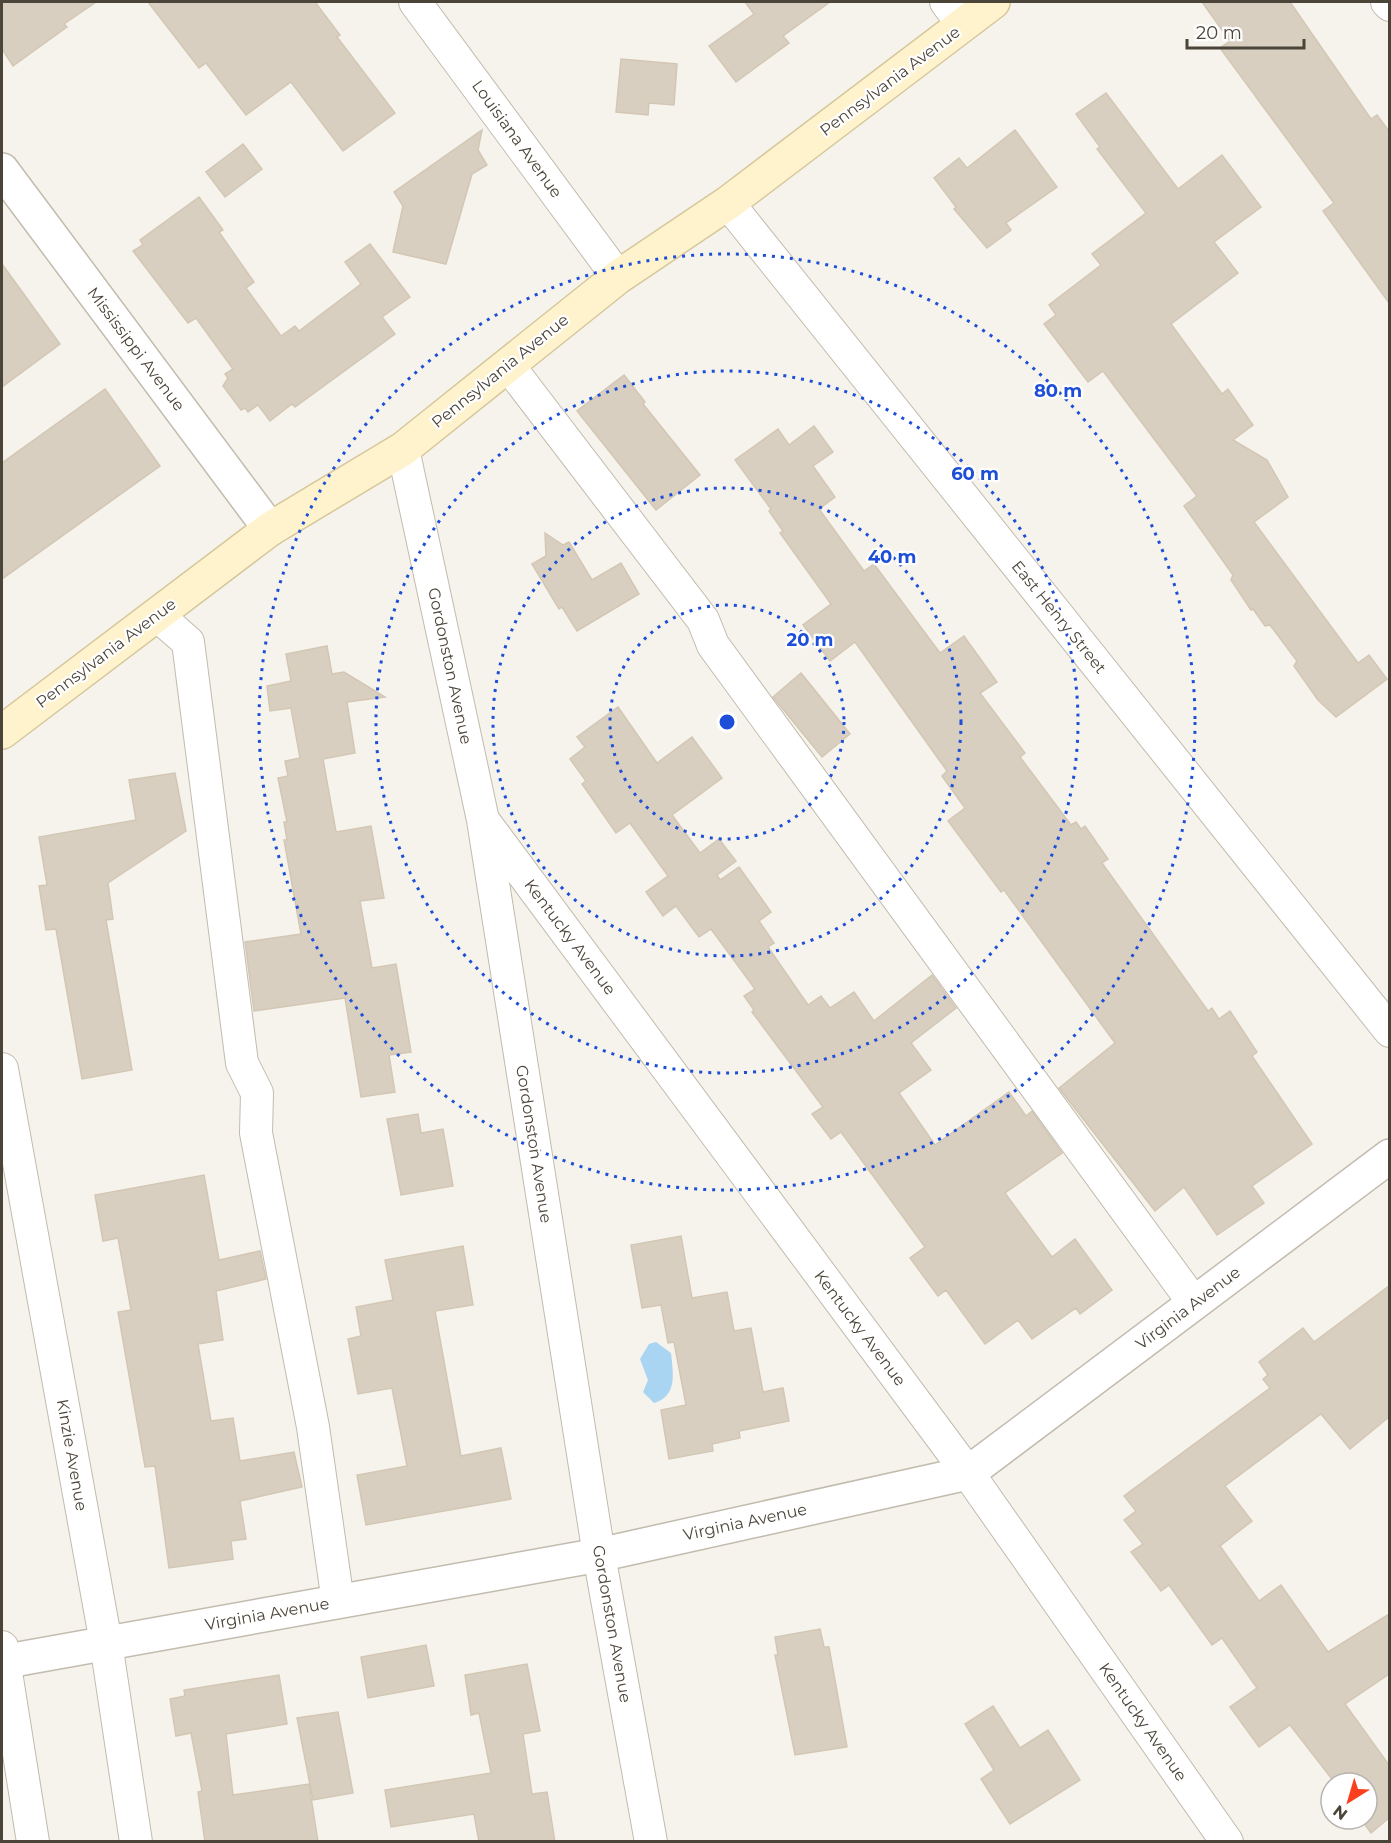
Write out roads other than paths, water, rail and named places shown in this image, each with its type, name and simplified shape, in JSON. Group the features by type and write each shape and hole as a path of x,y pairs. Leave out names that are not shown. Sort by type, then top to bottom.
{"main road":[{"name":"Pennsylvania Avenue","path":"2,732 270,529 403,449 618,277 728,203 955,13 993,2"}],"street":[{"name":"Louisiana Avenue","path":"415,2 618,277"},
{"name":"Mississippi Avenue","path":"2,170 270,529"},
{"name":"East Henry Street","path":"728,203 1389,1031"},
{"path":"508,365 703,620 713,645 1194,1303"},
{"name":"Gordonston Avenue","path":"403,449 483,820 599,1555 651,1842"},
{"path":"157,615 188,642 242,1063 257,1093 256,1133 313,1427 338,1602"},
{"name":"Kentucky Avenue","path":"483,820 968,1473 1227,1842"},
{"name":"Kinzie Avenue","path":"2,1069 106,1643 136,1842"},
{"name":"Virginia Avenue","path":"2,1657 106,1643 599,1555 968,1473 1389,1156"},
{"path":"2,1657 33,1842"}],"water":[{"path":"656,1342 671,1353 673,1376 667,1395 654,1403 643,1392 648,1380 640,1359 649,1344"}]}
